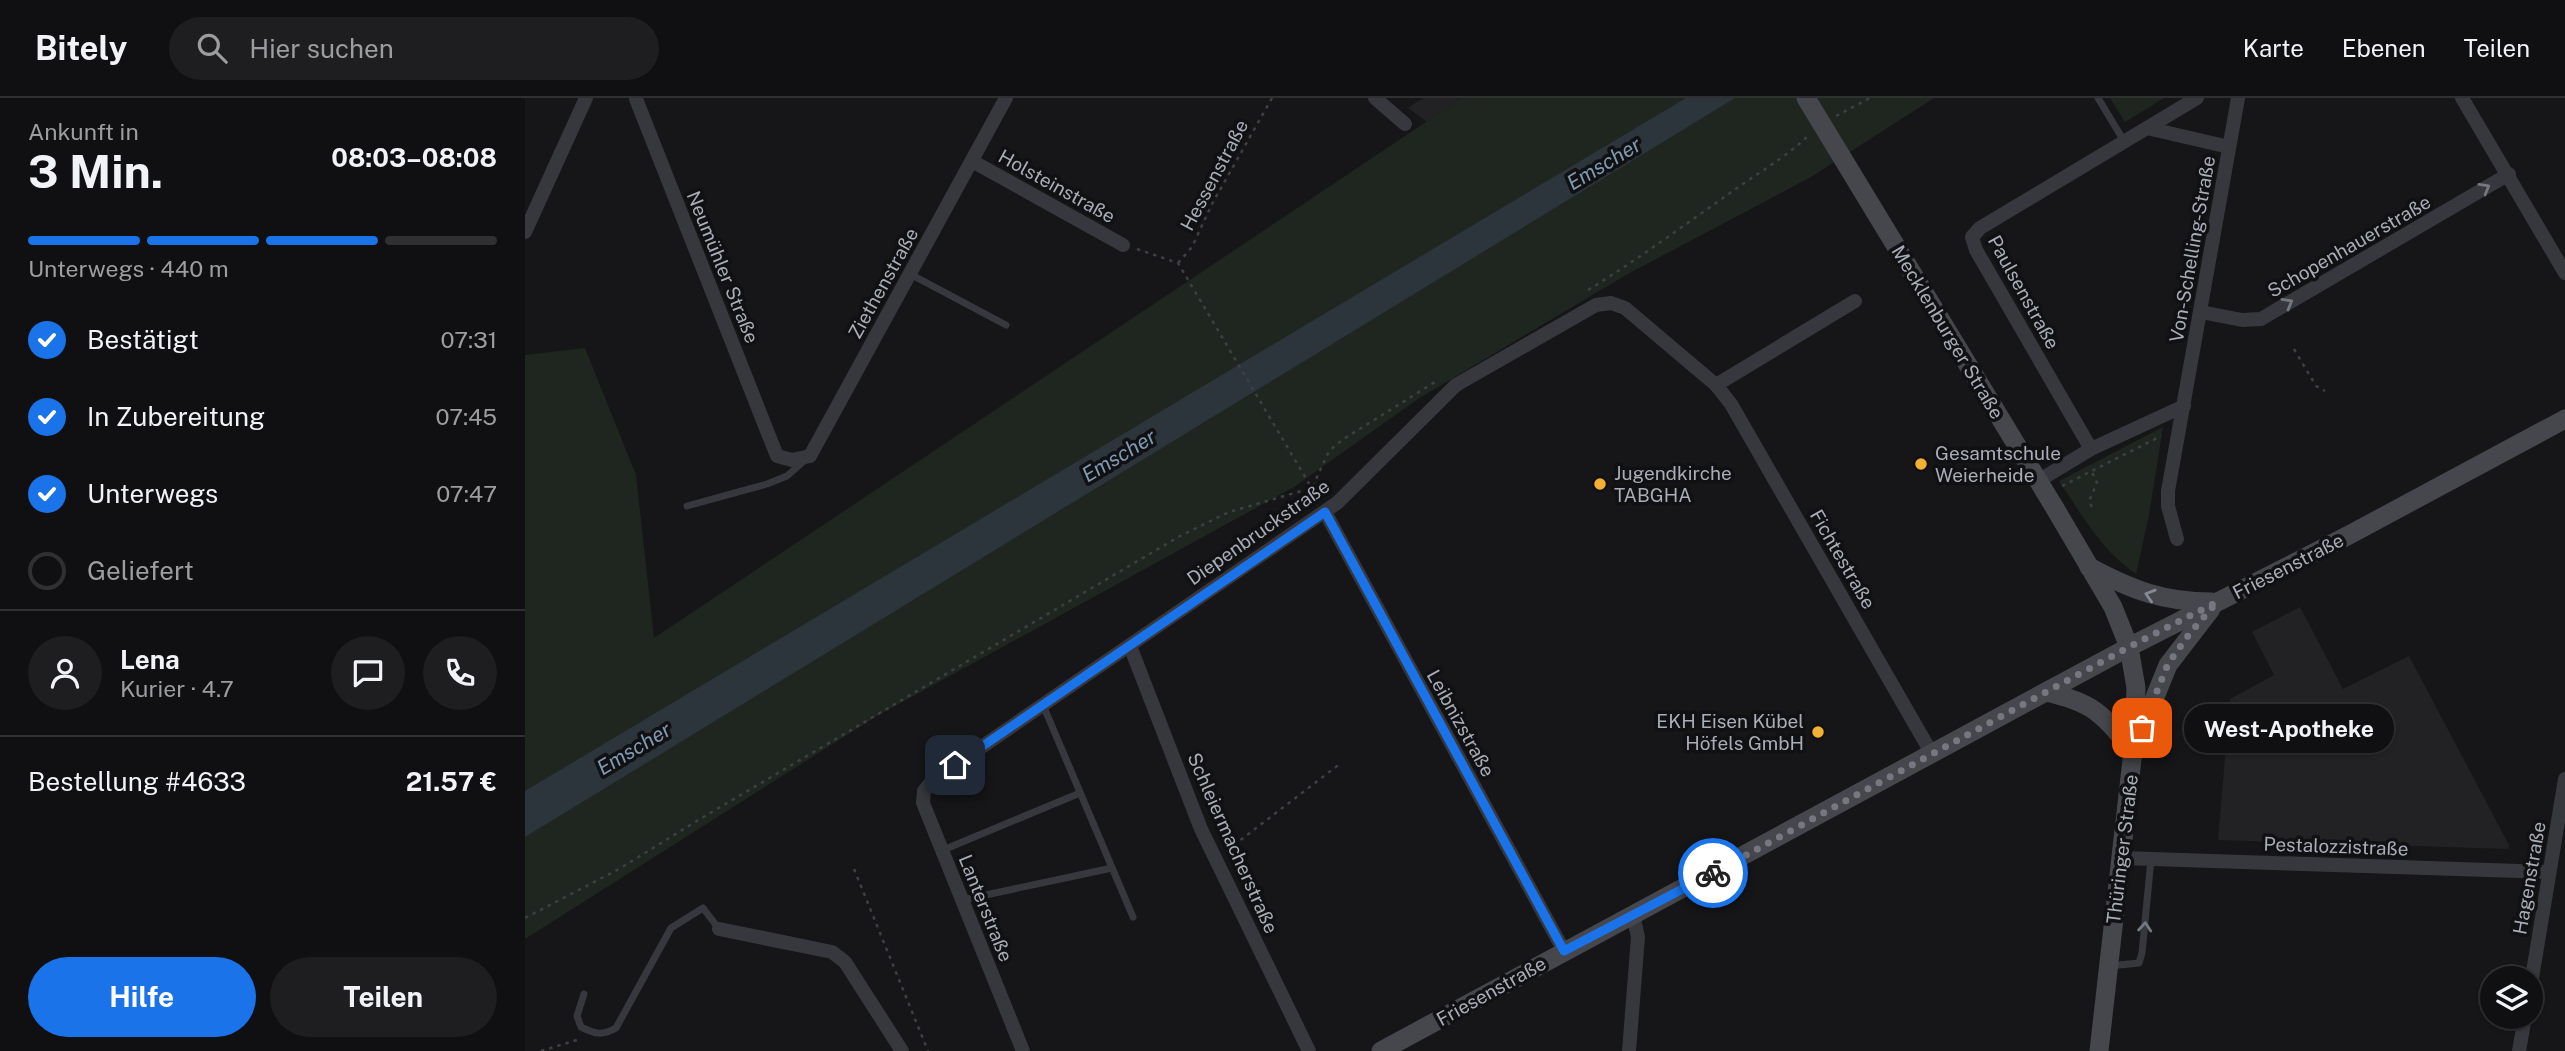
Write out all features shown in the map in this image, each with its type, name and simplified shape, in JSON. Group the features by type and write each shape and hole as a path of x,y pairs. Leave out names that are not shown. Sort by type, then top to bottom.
{"main road":[{"name":"Mecklenburger Straße","path":"1806,98 2089,567 2121,623 2129,647"},
{"name":"Friesenstraße","path":"1381,1051 2129,647 2349,535 2565,419"},
{"path":"2089,567 2154,596 2184,602 2217,602"},
{"path":"2046,692 2088,704 2109,722 2133,751 2168,664 2217,602"},
{"name":"Thüringer Straße","path":"2099,1051 2133,751 2136,688 2129,647"}],"street":[{"path":"525,232 586,98"},
{"name":"Neumühler Straße","path":"634,98 777,456 792,460 810,456"},
{"name":"Ziethenstraße","path":"810,456 1006,98"},
{"path":"1375,98 1405,124"},
{"name":"Paulsenstraße","path":"2091,449 1976,250 1972,237 1980,228 2197,98"},
{"name":"Von-Schelling-Straße","path":"2177,539 2168,506 2168,491 2238,98"},
{"path":"2462,98 2565,273"},
{"path":"2147,128 2229,147"},
{"name":"Holsteinstraße","path":"972,161 1123,245"},
{"name":"Schopenhauerstraße","path":"2201,312 2242,320 2261,319 2509,174"},
{"path":"1716,385 1854,301"},
{"name":"Fichtestraße","path":"1596,305 1611,303 1625,308 1716,385 1751,437 1932,754"},
{"name":"Diepenbruckstraße","path":"932,781 1325,512 1397,446 1456,385 1596,305"},
{"path":"2038,481 2091,449 2184,406"},
{"name":"Leibnizstraße","path":"1325,512 1564,951"},
{"name":"Schleiermacherstraße","path":"1130,646 1201,829 1310,1051"},
{"name":"Hagenstraße","path":"2534,966 2565,779"},
{"name":"Lanterstraße","path":"932,781 924,791 923,803 1023,1051"},
{"name":"Pestalozzistraße","path":"2122,858 2550,872"},
{"path":"1629,1051 1638,937 1633,915"},
{"path":"719,929 832,952 838,956 845,962 902,1051"},
{"path":"2519,1051 2523,1029"}],"lane":[{"path":"2098,98 2124,141"},
{"path":"910,274 1006,326"},
{"path":"687,506 787,476 810,456"},
{"path":"1043,705 1133,917"},
{"path":"943,850 1080,793"},
{"path":"2108,966 2139,962 2151,859"},
{"path":"962,900 1112,867"},
{"path":"584,994 577,1016 582,1027 604,1035 616,1028 671,928 703,908 719,929"}],"path":[{"name":"Hessenstraße","path":"1178,263 1192,247 1212,204 1272,98"},
{"path":"1588,290 1651,250 1792,152 1819,120 1870,98"},
{"path":"1123,245 1178,263 1313,488"},
{"path":"2294,349 2316,386 2325,391"},
{"path":"1313,488 1329,451 1342,440 1434,383"},
{"path":"2092,471 2097,483 2089,501 2092,507"},
{"path":"525,918 619,869 700,818 1181,536 1229,512 1313,488"},
{"path":"1221,872 1238,842 1341,763"},
{"path":"854,869 928,1051"},
{"path":"541,1051 583,1038 593,1032"}],"shaded area":[{"path":"1423,98 1462,98 1427,122 1408,108"},
{"path":"1462,98 1934,98 1811,177 1626,275 1418,399 1294,487 877,716 525,939 525,355 585,348 636,475 654,638"},
{"path":"2110,98 2164,98 2125,122"},
{"path":"2163,427 2149,515 2136,574 2102,543 2059,481"},
{"path":"2300,607 2343,689 2409,656 2509,845 2508,849 2218,840 2230,699 2274,675 2252,632"}],"water":[{"name":"Emscher","path":"1686,98 1735,98 525,837 525,791"}],"way so far":[{"path":"1713,873 2217,602 2168,664 2142,728"}],"place":[{"name":"Gesamtschule Weierheide","path":"1921,464"},
{"name":"Jugendkirche TABGHA","path":"1600,484"},
{"name":"West-Apotheke","path":"2142,728"},
{"name":"EKH Eisen Kübel Höfels GmbH","path":"1818,732"}],"route":[{"path":"955,765 1325,512 1564,951 1713,873"}]}
